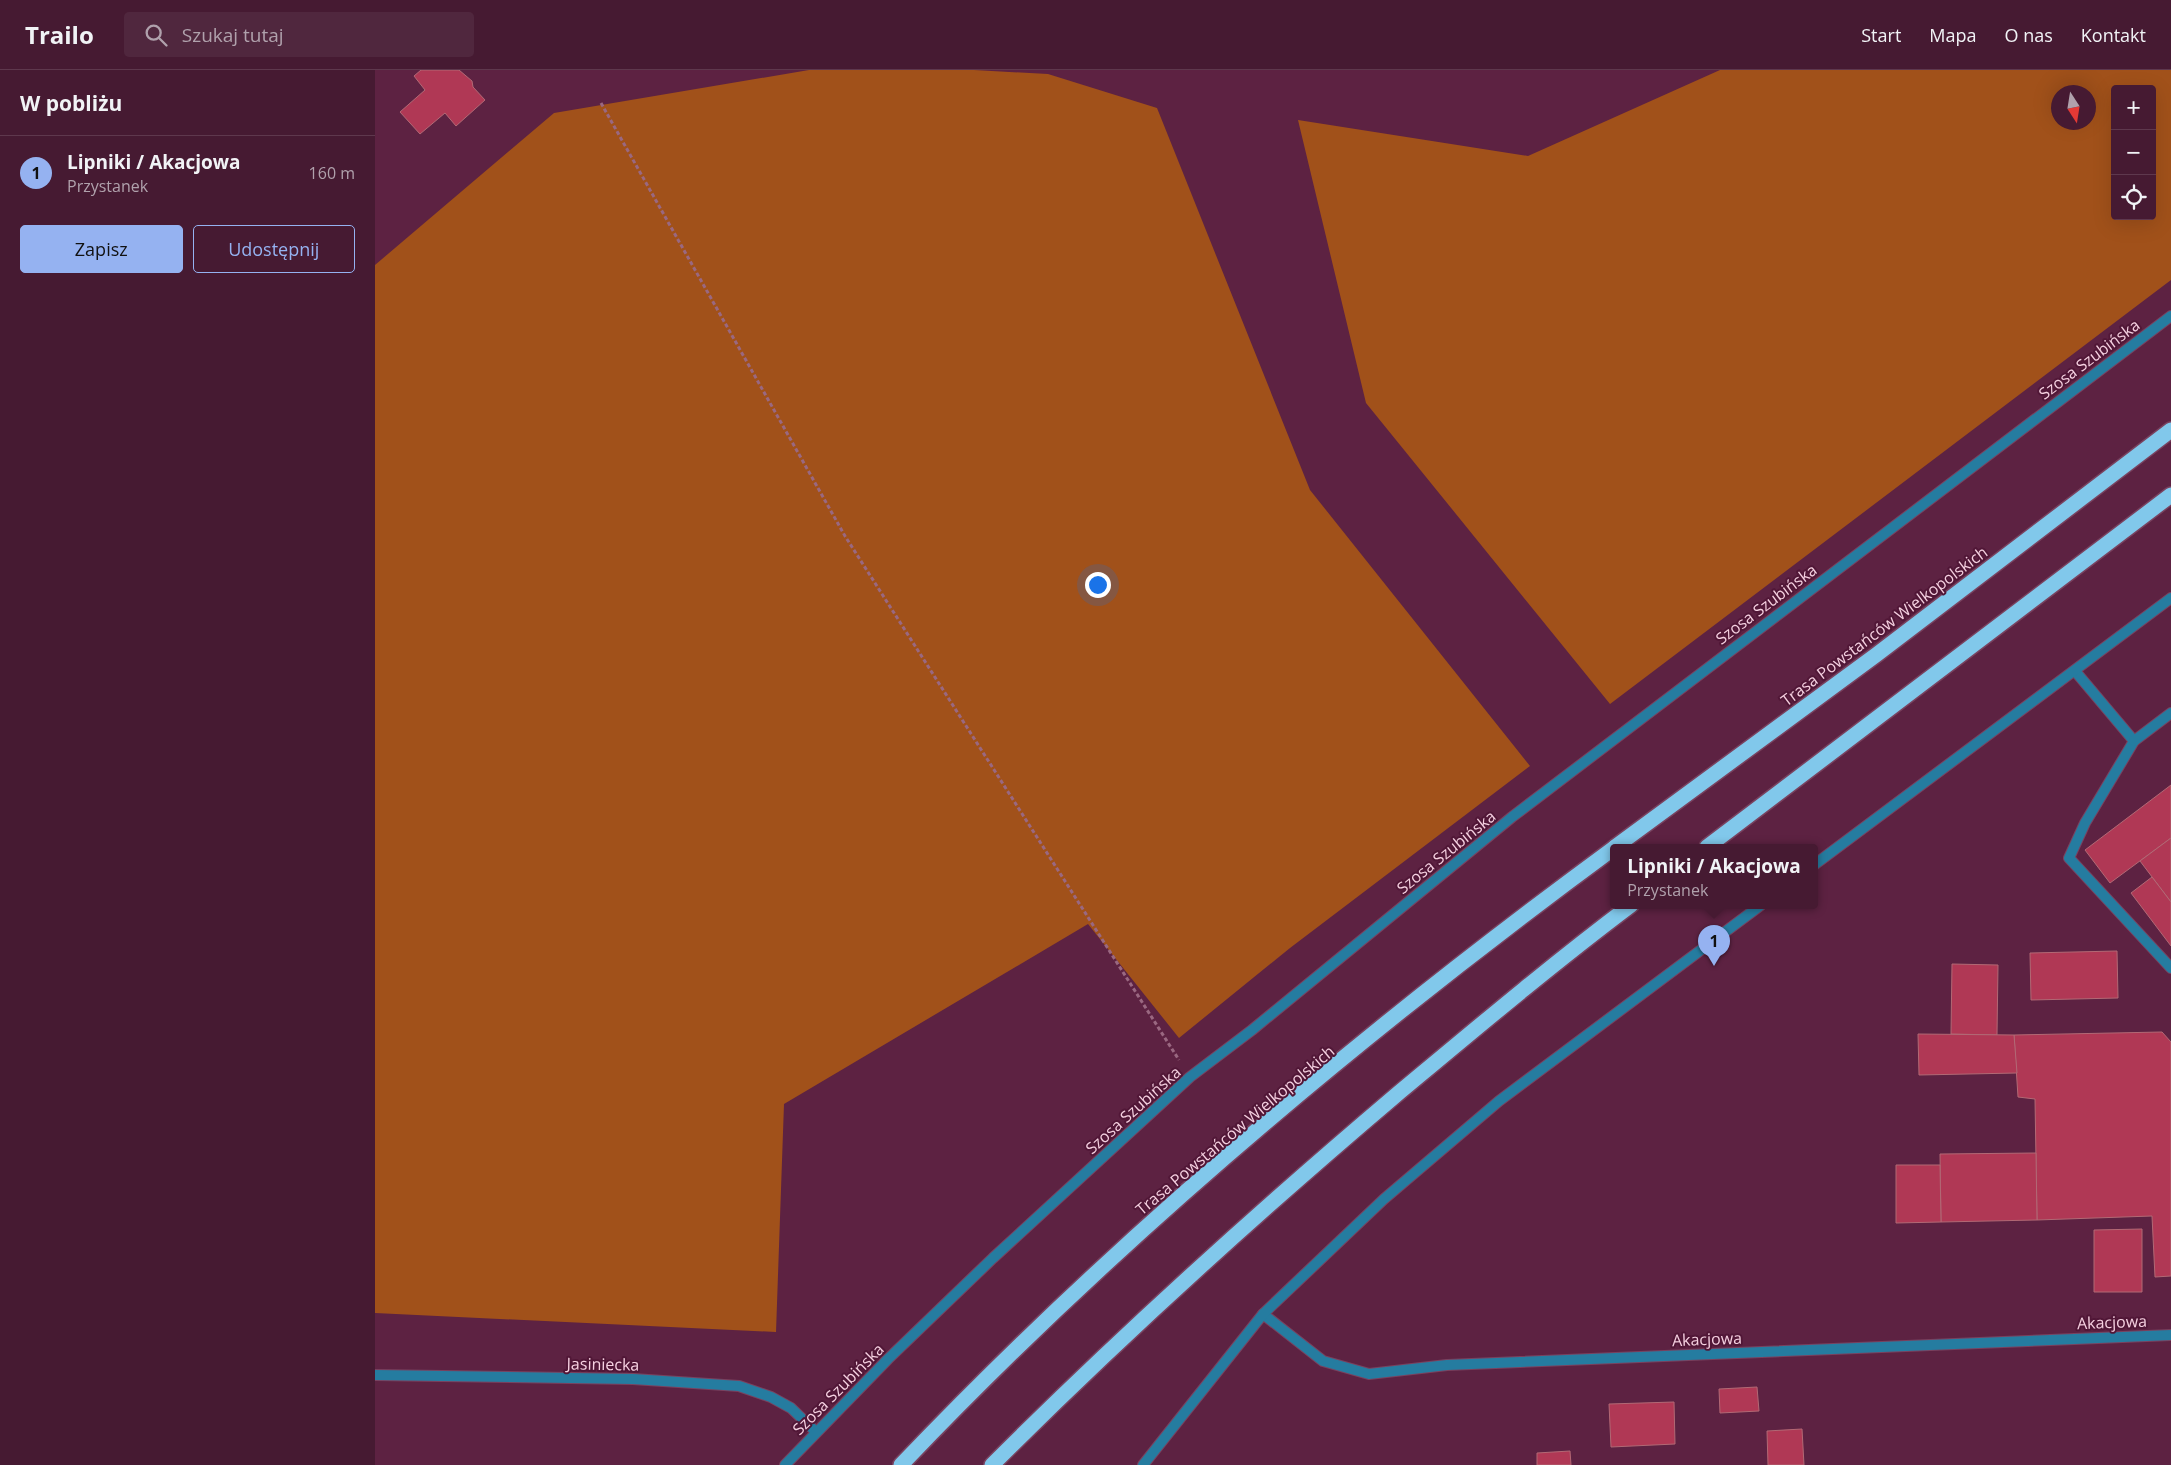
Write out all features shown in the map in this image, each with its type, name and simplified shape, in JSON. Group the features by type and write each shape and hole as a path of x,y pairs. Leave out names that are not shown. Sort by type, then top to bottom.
{"highway":[{"name":"Trasa Powstańców Wielkopolskich","path":"1620,844 1876,655 2171,430"},
{"path":"1711,844 2171,495"},
{"name":"Trasa Powstańców Wielkopolskich","path":"901,1465 976,1388 1073,1294 1253,1133 1507,927 1610,852"},
{"path":"992,1465 1088,1369 1290,1185 1540,974 1626,909"}],"street":[{"name":"Szosa Szubińska","path":"785,1465 816,1432 993,1258 1190,1077 1252,1030 1512,817 2171,316"},
{"path":"1818,862 2171,598"},
{"path":"2075,671 2134,741"},
{"path":"2171,713 2134,741 2085,823 2069,858 2171,968"},
{"path":"1143,1465 1263,1314 1384,1199 1499,1101 1756,909"},
{"name":"Akacjowa","path":"1263,1314 1323,1361 1369,1374 1447,1365 2171,1335"},
{"name":"Jasiniecka","path":"375,1375 633,1380 739,1386 771,1397 791,1408 816,1432"}],"path":[{"path":"601,103 845,536 1190,1077"}],"shaded area":[{"path":"809,70 974,70 1048,74 1157,108 1310,490 1530,766 1290,948 1179,1038 1088,924 784,1104 776,1332 375,1313 375,265 554,113"},
{"path":"1720,70 2171,70 2171,280 1610,704 1366,403 1298,120 1528,156"}],"building":[{"path":"421,70 459,70 472,81 473,87 485,100 456,126 445,113 420,134 400,112 425,90 414,76"},
{"path":"2171,785 2171,838 2110,883 2085,850"},
{"path":"2171,838 2171,902 2140,861"},
{"path":"2152,877 2171,902 2171,946 2131,893"},
{"path":"2117,951 2118,998 2031,1000 2030,953"},
{"path":"1952,964 1998,965 1997,1035 1951,1034"},
{"path":"2162,1032 2171,1042 2171,1276 2155,1277 2152,1216 2037,1220 2035,1099 2018,1097 2014,1035"},
{"path":"1918,1034 2014,1035 2017,1073 1919,1075"},
{"path":"2036,1153 2037,1220 1941,1222 1940,1154"},
{"path":"1896,1165 1940,1165 1941,1222 1896,1223"},
{"path":"2142,1229 2142,1292 2094,1292 2094,1230"},
{"path":"1757,1387 1759,1411 1720,1413 1719,1389"},
{"path":"1674,1402 1675,1444 1611,1447 1609,1404"},
{"path":"1802,1429 1804,1465 1768,1465 1767,1431"},
{"path":"1570,1451 1571,1465 1537,1465 1537,1453"}],"place":[{"name":"Lipniki / Akacjowa","path":"1714,966"}]}
